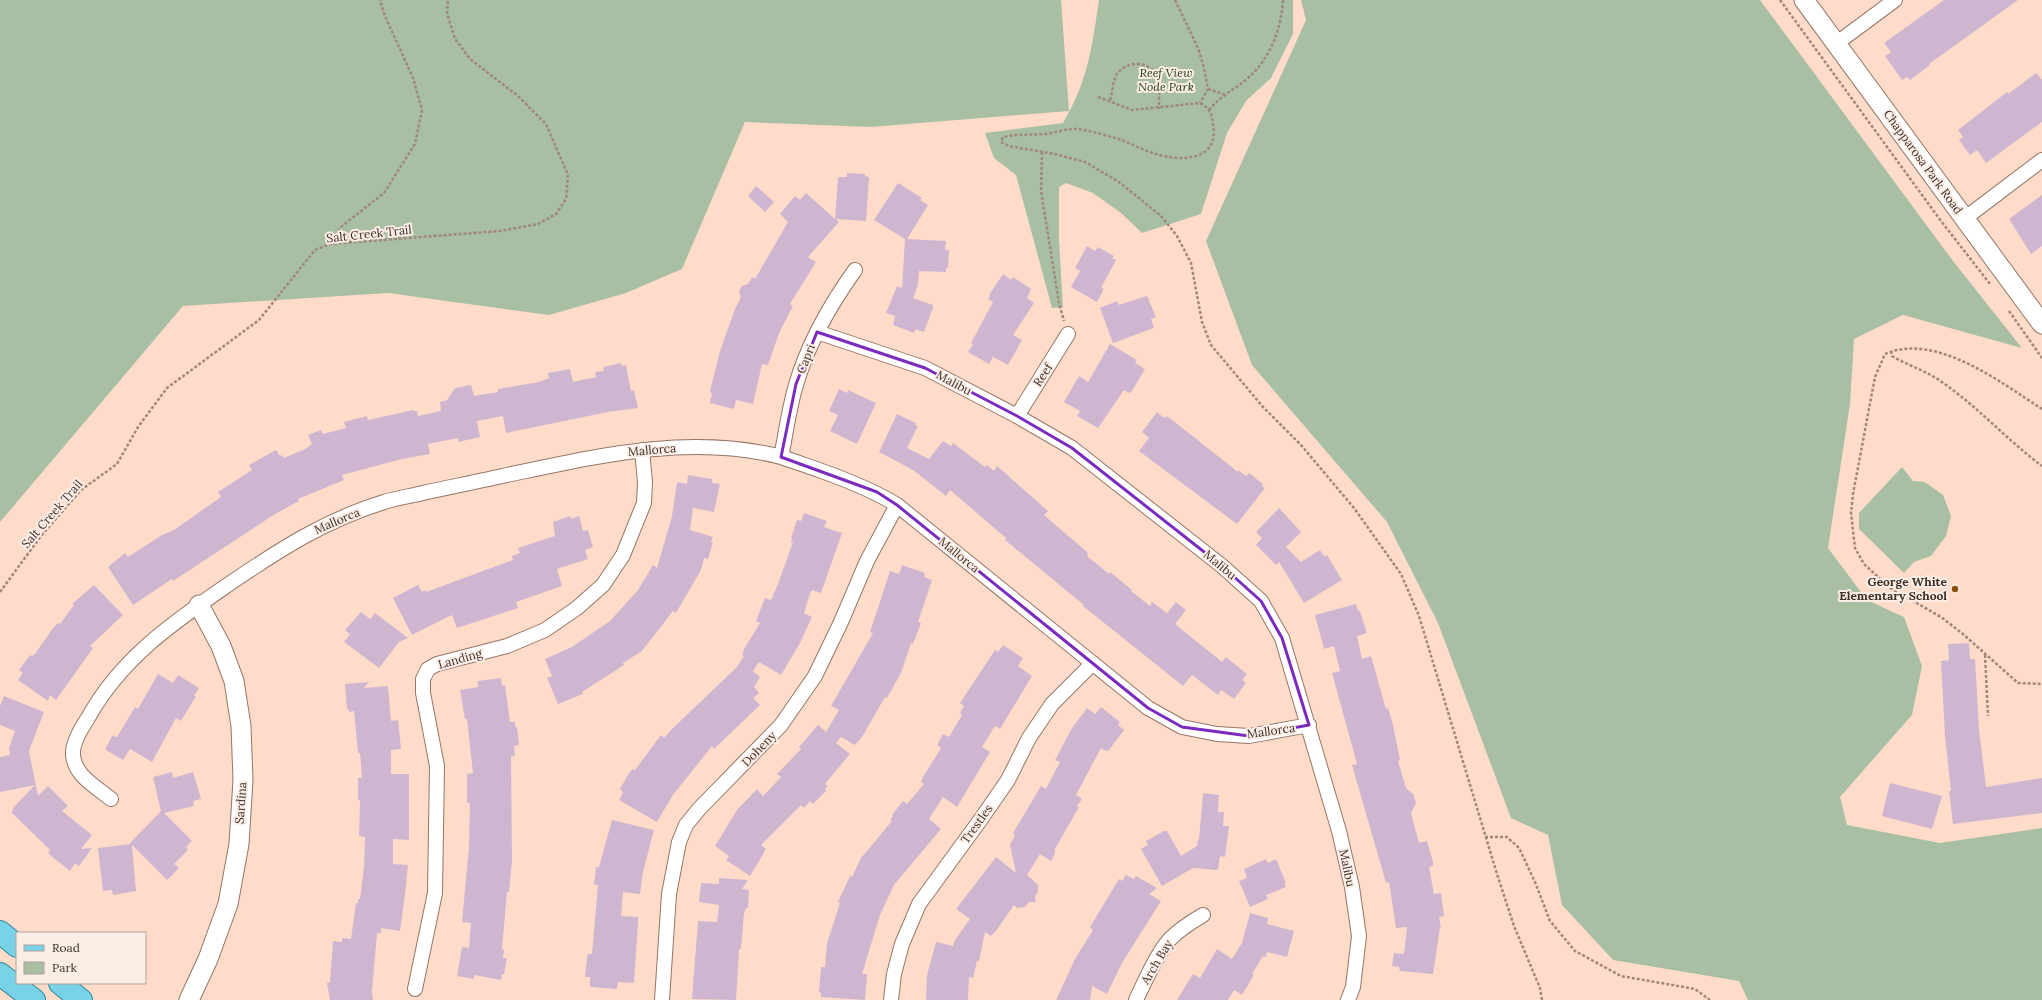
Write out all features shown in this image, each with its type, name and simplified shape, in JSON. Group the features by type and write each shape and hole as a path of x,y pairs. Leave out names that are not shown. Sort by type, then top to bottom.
{"main road":[{"path":"0,932 16,945"},
{"path":"0,974 34,1000"},
{"path":"61,984 81,1000"}],"street":[{"name":"Chapparosa Park Road","path":"1804,0 2042,324"},
{"path":"1837,43 1895,0"},
{"path":"1964,219 2042,160"},
{"name":"Capri","path":"781,457 796,384 817,332 835,298 855,270"},
{"name":"Malibu","path":"817,332 925,368 1017,416 1072,448 1222,566 1261,601 1282,638 1309,725 1339,831 1352,887 1359,936 1353,987 1348,1000"},
{"name":"Reef","path":"1017,416 1068,334"},
{"name":"Mallorca","path":"111,799 78,773 73,753 82,728 98,699 123,669 152,640 199,605 299,538 334,521 385,501 565,463 642,450 706,448 737,450 781,457 877,492 898,505 1148,708 1182,727 1217,734 1249,736 1309,725"},
{"name":"Landing","path":"415,989 435,893 437,766 423,693 423,679 428,669 437,664 507,646 545,630 577,608 603,585 623,555 644,503 645,482 642,450"},
{"name":"Doheny","path":"662,1000 669,894 679,842 686,825 699,809 781,725 815,676 841,622 867,561 898,505"},
{"name":"Sardina","path":"189,1000 208,958 228,904 239,844 244,780 241,726 234,680 221,646 199,605"},
{"name":"Trestles","path":"891,1000 894,974 902,944 919,904 999,793 1029,738 1052,704 1093,663"},
{"name":"Arch Bay","path":"1136,1000 1150,972 1169,940 1185,926 1203,915"}],"path":[{"path":"330,244 341,227 384,193 415,144 422,110 413,78 385,16 380,0"},
{"name":"Salt Creek Trail","path":"0,592 41,536 81,490 117,464 138,427 167,388 259,320 315,250 330,244 500,231 538,224 556,214 566,199 568,175 546,124 518,96 470,59 456,39 446,13 448,0"},
{"path":"1209,110 1218,99 1250,77 1268,54 1280,26 1283,0"},
{"path":"1780,0 1941,221 1993,288"},
{"path":"1174,1 1198,48 1208,89 1200,103"},
{"path":"1110,100 1112,88 1118,74 1125,66 1143,64 1153,69 1158,79 1159,109"},
{"path":"1208,89 1224,95"},
{"path":"1098,97 1110,100 1132,110 1159,109 1200,103 1207,107 1212,114 1215,134 1212,146 1204,154 1175,158 1154,154 1123,141 1077,129 1064,129 1046,134 1017,134 1003,137 1001,142 1009,146 1055,154 1085,162 1120,182 1162,217 1178,236 1191,263 1202,322 1212,345 1263,407 1300,446 1354,508 1401,574 1419,616 1485,837 1512,918 1540,988 1542,1000"},
{"path":"1042,152 1041,191 1059,303 1068,334"},
{"path":"2006,307 2042,358"},
{"path":"2042,409 1981,371 1942,353 1918,348 1898,348 1885,354 1875,377 1853,494 1851,513 1855,548 1864,564 1889,587 1941,617 1963,634 2018,683 2042,684"},
{"path":"1891,351 1892,356 1938,380 1967,401 2022,451 2042,466"},
{"path":"1985,654 1988,716"},
{"path":"1485,837 1507,837 1519,848 1535,882 1550,921 1575,951 1621,976 1695,989 1710,1000"}],"highlighted area":[{"path":"817,332 925,368 1017,416 1072,448 1222,566 1261,601 1282,638 1309,725 1249,736 1182,727 1148,708 897,505 877,492 781,457 796,384"}],"green space":[{"path":"0,0 1061,0 1069,111 871,127 745,122 682,269 626,293 549,315 388,293 183,306 0,522"},
{"name":"Reef View Node Park","path":"1099,0 1293,0 1293,34 1271,78 1246,101 1227,133 1201,214 1142,233 1121,213 1093,193 1066,183 1059,187 1059,240 1063,307 1052,308 1016,175 994,158 985,133 1063,123 1084,78 1094,33"},
{"path":"1301,0 1760,0 1953,261 2022,348 1903,315 1854,339 1850,404 1828,548 1867,600 1904,617 1922,666 1912,715 1840,797 1847,825 1940,843 2042,828 2042,1000 1748,1000 1739,981 1613,960 1562,905 1548,835 1511,818 1438,623 1387,522 1252,365 1206,241 1306,20"},
{"path":"1902,467 1913,481 1925,482 1943,495 1951,516 1946,536 1931,556 1914,562 1904,573 1859,529 1859,513"}],"building":[{"path":"1944,0 2018,0 1929,64 1930,65 1910,80 1907,77 1902,80 1885,56 1891,52 1884,43"},
{"path":"2036,73 2042,80 2042,122 1986,163 1977,150 1970,155 1959,140 1963,137 1958,130 2007,92 2008,94"},
{"path":"847,173 865,174 865,176 869,177 866,221 836,219 839,222 808,257 816,262 790,304 793,306 779,333 768,365 762,364 753,404 736,400 734,409 710,403 712,394 710,391 720,351 735,309 741,297 739,291 742,286 748,284 752,277 755,279 788,222 780,214 795,196 800,200 806,193 835,219 838,177 847,177"},
{"path":"898,183 922,198 920,200 928,205 907,239 946,241 945,250 949,250 948,268 946,268 946,272 919,271 918,285 913,298 933,305 924,332 916,329 914,333 893,325 895,316 886,313 897,286 902,288 905,239 874,220"},
{"path":"756,186 774,202 765,212 748,196"},
{"path":"2042,195 2042,246 2031,254 2009,219"},
{"path":"1087,246 1095,251 1098,247 1114,256 1112,258 1116,260 1101,288 1104,289 1097,302 1071,287 1080,271 1075,268"},
{"path":"1003,274 1011,280 1013,277 1031,289 1027,298 1034,303 1013,335 1022,340 1008,365 993,357 989,364 968,352 973,344 971,343 993,302 988,299 990,296 989,295"},
{"path":"1147,296 1156,317 1151,319 1154,328 1113,343 1100,308 1117,301 1119,305"},
{"path":"1110,344 1137,360 1135,363 1145,369 1132,391 1129,393 1124,390 1098,428 1077,416 1080,411 1064,402 1079,376 1088,382"},
{"path":"621,363 622,366 626,365 631,391 634,390 638,408 608,412 506,433 503,416 477,421 480,437 458,442 458,438 428,444 430,454 402,459 342,475 344,480 298,499 299,501 275,514 173,581 172,579 133,605 108,567 125,553 128,557 162,535 174,530 221,497 218,492 252,470 249,465 276,450 280,456 282,455 284,458 305,449 312,444 308,435 321,430 323,434 346,428 344,422 367,416 368,420 413,410 417,411 418,416 441,411 440,402 447,400 455,388 471,385 474,396 498,392 498,389 539,382 549,378 548,373 570,369 573,382 596,377 595,372 604,371 603,367"},
{"path":"839,389 847,393 848,390 876,403 857,444 830,431 838,415 829,411"},
{"path":"1157,412 1164,418 1166,416 1171,419 1238,472 1238,470 1246,476 1249,473 1263,484 1262,486 1265,488 1237,524 1139,451 1149,438 1142,432"},
{"path":"897,414 916,423 915,425 918,426 907,448 929,459 943,441 951,446 953,443 985,467 987,465 994,471 997,466 1048,511 1044,515 1087,552 1088,557 1109,574 1110,572 1150,606 1152,602 1167,613 1176,602 1186,610 1175,624 1222,662 1226,657 1247,674 1242,680 1246,683 1234,699 1221,690 1218,695 1192,675 1183,686 1083,606 1084,605 1005,540 1006,538 950,490 946,496 913,470 879,452"},
{"path":"688,475 712,479 712,483 720,484 714,512 693,508 690,530 713,537 708,559 704,558 701,570 676,613 673,611 642,651 623,663 624,665 582,692 583,694 558,704 547,678 552,676 545,659 572,647 610,621 638,590 653,565 657,568 672,516 677,482 687,484"},
{"path":"1279,508 1301,532 1286,547 1301,562 1320,550 1325,557 1327,555 1342,580 1304,603 1279,562 1276,565 1256,545 1262,538 1256,532"},
{"path":"804,513 827,521 824,527 842,533 821,593 812,590 810,594 804,613 812,617 800,643 781,675 759,662 753,671 760,677 754,687 759,693 753,698 760,705 714,749 712,746 673,795 657,822 619,800 623,792 620,789 629,773 633,769 635,770 661,735 664,738 737,667 744,656 742,655 744,649 760,623 756,621 765,598 771,600 778,584 793,542 791,542 791,538 797,520 801,521"},
{"path":"570,516 571,519 579,516 583,531 588,530 593,547 585,550 588,559 557,569 562,586 516,602 518,608 457,628 452,615 412,635 393,598 418,585 422,592 425,590 426,592 513,560 512,556 520,553 518,548 555,536 553,522"},
{"path":"902,565 925,573 924,577 932,580 918,622 921,623 913,644 911,643 901,673 887,698 885,697 862,737 855,745 841,737 836,743 850,754 825,784 828,786 825,789 826,791 813,804 810,801 804,808 801,805 761,845 766,849 750,876 726,860 729,856 715,846 737,810 757,789 763,796 781,777 777,774 801,749 799,747 818,725 826,732 839,710 831,706 873,633 870,632 890,571 899,574"},
{"path":"94,585 123,615 90,646 93,648 56,700 50,695 48,701 18,680 23,673 19,670 30,655 32,656 35,654 53,628 58,623 60,624 74,605 72,604"},
{"path":"1356,604 1358,611 1360,611 1367,633 1357,636 1362,659 1371,656 1386,709 1388,708 1393,725 1400,760 1398,761 1406,788 1413,794 1416,803 1411,813 1419,843 1427,841 1433,862 1433,866 1429,867 1434,894 1441,893 1444,916 1439,917 1441,927 1433,974 1400,971 1399,967 1392,966 1394,953 1404,954 1407,927 1396,928 1389,882 1386,883 1352,765 1357,764 1332,673 1340,671 1334,646 1324,649 1315,615"},
{"path":"361,612 370,619 375,613 408,638 399,642 379,668 344,642 350,634 345,630"},
{"path":"1969,643 1970,659 1975,659 1979,729 1986,787 2042,778 2042,813 1953,824 1949,791 1951,791 1945,736 1941,661 1949,660 1948,644"},
{"path":"1003,645 1023,658 1018,666 1032,676 1000,729 995,726 982,747 990,752 957,807 943,797 929,819 941,829 894,885 880,915 862,974 867,974 865,1000 821,997 821,993 819,992 821,967 825,967 827,943 840,903 838,902 850,876 852,877 861,858 892,821 890,820 893,816 892,815 903,801 907,804 924,784 921,782 941,748 937,745 943,734 949,737 962,715 960,713 964,706 960,703 995,650 998,652"},
{"path":"158,674 173,683 178,675 199,688 194,696 196,696 181,721 176,718 152,762 130,749 123,760 106,750 106,748 112,736 117,737 135,707 138,709"},
{"path":"501,678 502,686 505,685 510,722 515,722 515,727 517,727 519,745 514,746 515,756 511,756 512,860 509,892 507,892 502,949 504,949 503,958 507,958 504,974 502,974 501,980 474,975 474,979 457,976 462,947 469,948 471,923 462,922 469,847 470,803 467,803 467,774 473,773 467,719 465,719 460,690 478,687 478,681"},
{"path":"369,682 364,688 388,686 391,721 398,720 401,749 391,750 391,774 409,774 409,840 393,839 393,864 408,865 405,894 400,931 381,928 381,933 377,933 372,991 373,1000 330,1000 327,983 330,982 333,941 342,942 342,938 351,939 356,903 358,903 358,899 360,899 364,867 365,837 359,836 360,800 358,800 358,778 362,778 360,753 358,753 354,711 349,712 349,709 347,710 345,684"},
{"path":"4,696 44,712 29,751 38,796 48,786 68,806 62,811 92,835 81,849 92,848 79,866 75,863 70,871 50,855 48,852 50,850 11,812 14,810 12,809 35,785 0,792 0,757 10,755 9,748 15,731 0,725 0,706"},
{"path":"1101,707 1120,722 1118,725 1124,730 1109,750 1106,751 1101,748 1076,795 1082,799 1077,806 1079,807 1055,849 1055,853 1051,861 1040,854 1027,875 1038,885 1038,892 1035,896 1036,902 1029,902 1025,907 1017,908 1014,905 991,936 985,932 979,961 977,961 973,978 969,977 968,1000 926,1000 927,975 936,942 953,946 955,940 970,919 956,909 996,857 1016,873 1010,845 1015,835 1013,833 1041,786 1046,789 1060,762 1055,760 1072,728 1087,708 1095,714"},
{"path":"172,772 173,778 193,772 201,799 193,801 194,806 164,813 192,841 186,847 188,850 174,864 179,868 167,880 132,845 136,891 113,895 112,890 103,891 98,848 131,844 130,843 161,811 153,777"},
{"path":"1890,783 1942,796 1932,829 1882,816"},
{"path":"1203,793 1219,795 1218,812 1224,812 1223,826 1229,826 1225,857 1220,856 1218,870 1193,868 1162,886 1141,849 1148,845 1146,841 1164,831 1167,831 1181,856 1197,846 1199,840"},
{"path":"612,820 654,830 643,872 640,894 623,892 621,916 638,917 638,923 634,983 618,982 617,989 590,987 590,977 585,977 588,954 592,954 598,885 594,885 596,867 599,867"},
{"path":"1266,859 1268,863 1276,859 1286,883 1284,884 1286,887 1266,895 1268,899 1250,907 1239,881 1247,878 1244,869"},
{"path":"1126,875 1134,879 1136,876 1157,888 1149,894 1161,901 1122,963 1107,994 1092,986 1090,1000 1056,1000 1075,959 1093,930 1090,927 1119,879 1122,881"},
{"path":"719,878 748,880 742,889 749,890 748,908 746,908 744,913 741,949 739,949 736,1000 692,999 698,921 717,922 719,905 699,902 701,883 719,884"},
{"path":"1250,913 1268,918 1267,924 1294,931 1287,957 1267,952 1266,957 1263,956 1252,974 1254,975 1242,995 1234,990 1228,1000 1177,1000 1193,974 1200,978 1217,949 1232,959 1242,943"}],"place":[{"name":"George White Elementary School","path":"1955,589"}]}
